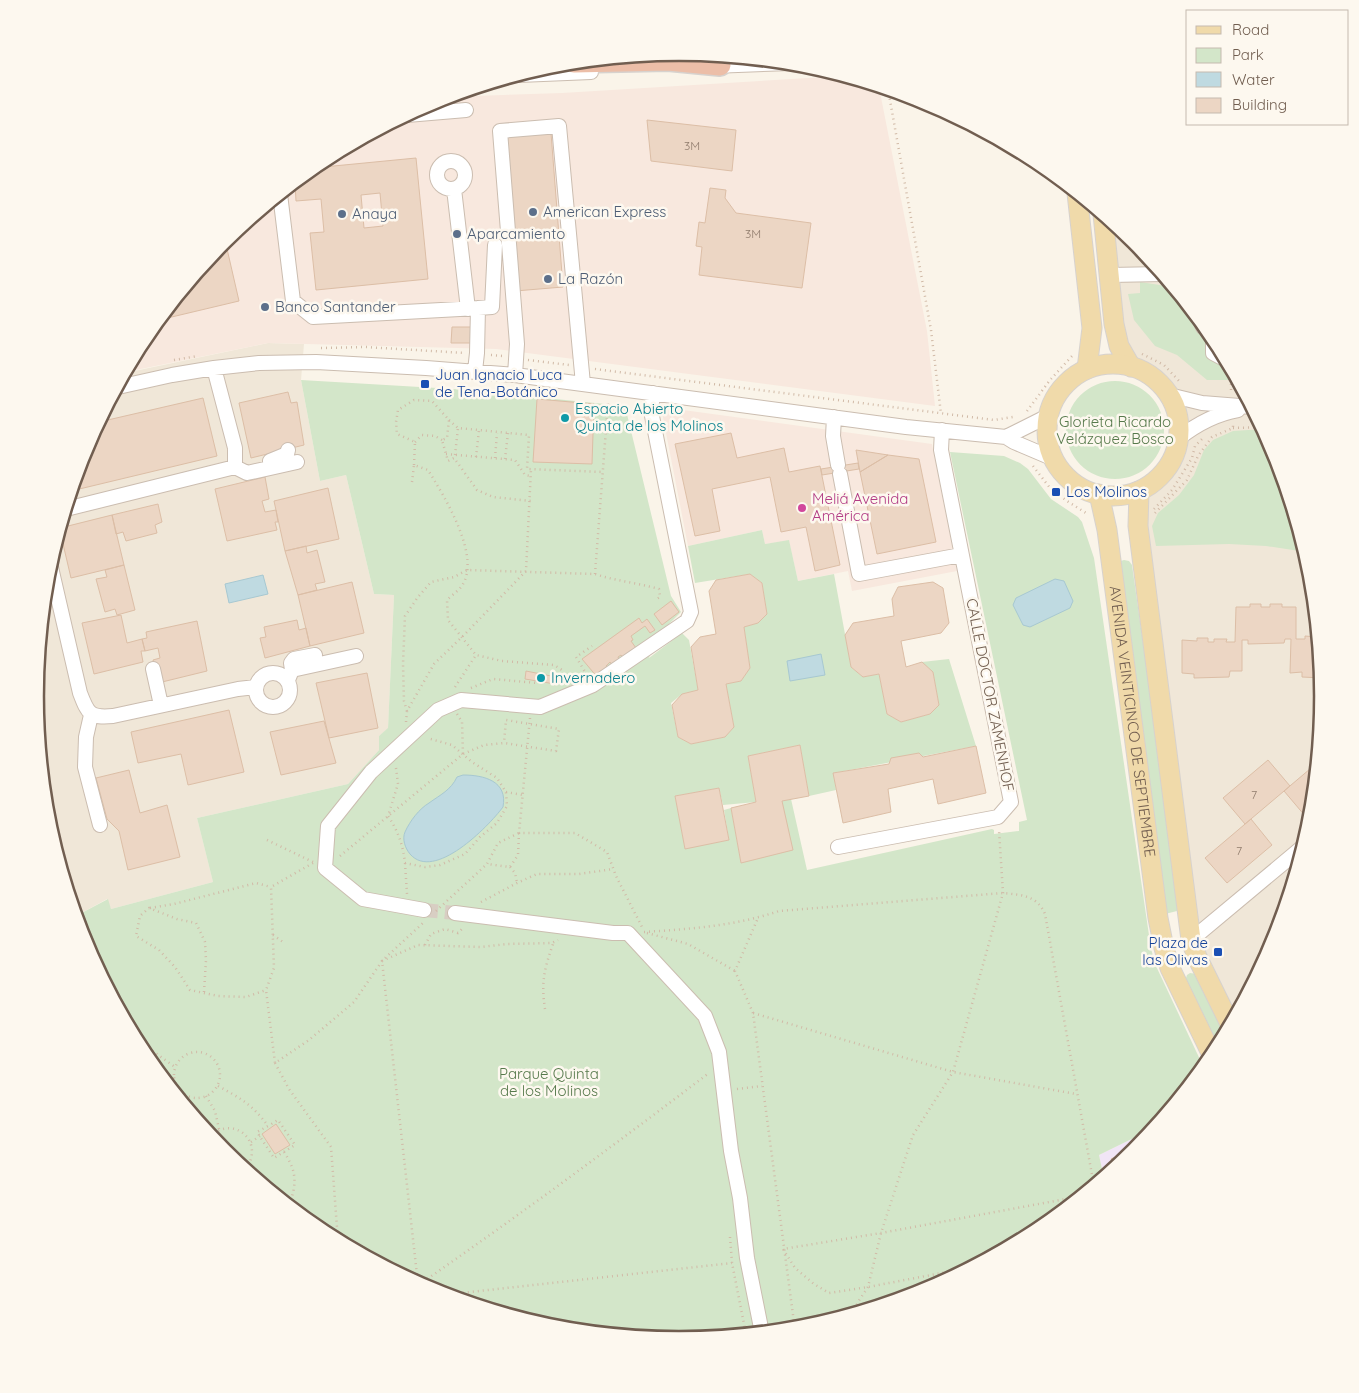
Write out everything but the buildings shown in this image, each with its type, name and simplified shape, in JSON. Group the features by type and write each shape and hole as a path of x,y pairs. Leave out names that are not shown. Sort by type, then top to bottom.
{"highway":[{"path":"679,61 720,65"}],"main road":[{"path":"1079,202 1092,328 1087,369"},
{"path":"1104,224 1114,324 1119,346 1136,360 1160,384 1175,389 1178,438 1174,455 1166,469 1156,480 1139,491 1119,495 1099,494 1085,490 1068,479 1054,459 1048,445 1048,416 1062,388 1073,377 1087,369 1101,365 1136,360"},
{"name":"AVENIDA VEINTICINCO DE SEPTIEMBRE","path":"1139,491 1145,519 1194,948 1227,1018"},
{"name":"AVENIDA VEINTICINCO DE SEPTIEMBRE","path":"1099,494 1105,523 1164,948 1170,968 1209,1049"},
{"path":"1164,948 1168,941 1176,937 1184,937 1194,948 1193,963 1178,969 1170,968"}],"street":[{"path":"554,73 745,64"},
{"path":"426,113 466,110"},
{"path":"515,375 517,344 500,131 559,126 583,384"},
{"path":"454,189 473,308 477,353 475,371"},
{"path":"281,201 293,301 313,317 492,307 495,245"},
{"path":"1110,275 1154,274"},
{"path":"125,385 172,375 259,363 316,362 475,371 1006,437 1054,459"},
{"path":"214,368 235,448 235,467"},
{"path":"1175,389 1202,403 1232,409"},
{"path":"424,910 363,899 320,865 328,826 371,772 438,710 446,706 461,700 540,707 593,685 687,621 691,612 651,411 653,393"},
{"path":"1178,438 1208,418 1232,409 1246,408"},
{"path":"1006,437 1048,416"},
{"path":"834,417 833,436 859,574 961,555"},
{"name":"CALLE DOCTOR ZAMENHOF","path":"942,430 941,450 1012,802 998,817"},
{"path":"72,507 235,467 275,460 287,454 288,450"},
{"path":"235,467 247,473 297,462"},
{"path":"54,582 80,693 85,708 91,715 99,717 113,716 238,689 256,687"},
{"path":"315,655 294,659 291,663 290,675 291,691 286,701 277,707 271,707 261,702 258,698 256,687 262,677 273,673 284,676 290,675 356,656"},
{"path":"153,669 160,705"},
{"path":"91,715 84,754 100,825"},
{"path":"838,847 998,817"},
{"path":"1194,948 1296,854"},
{"path":"462,914 613,933 628,933 705,1016 719,1052 718,1070 740,1198 747,1258 761,1327"}],"path":[{"path":"889,96 931,330 941,414"},
{"path":"1026,412 1050,380 1072,356 1076,348"},
{"path":"1136,360 1164,365 1175,389"},
{"path":"1231,384 1233,428"},
{"path":"415,442 397,434 398,410 414,400 432,401 458,428 529,436 528,469 603,472"},
{"path":"595,574 608,403"},
{"path":"1014,417 1020,415"},
{"path":"442,440 447,438 449,420"},
{"path":"1145,519 1187,480 1198,456 1212,437 1233,428 1255,427"},
{"path":"455,455 458,428"},
{"path":"476,457 479,430"},
{"path":"494,458 497,432"},
{"path":"505,459 508,433"},
{"path":"1145,519 1172,490 1192,458 1196,446 1208,434"},
{"path":"412,482 415,442 422,435 435,436 442,440 448,461 454,458 477,490 493,497 531,501"},
{"path":"446,454 515,460 525,475 531,476"},
{"path":"1026,462 1033,465 1050,488 1086,512 1091,522 1105,523"},
{"path":"414,465 428,470 444,495 465,544 469,562 462,586 447,600 448,620 476,655 502,661 554,665 562,670"},
{"path":"407,711 434,664 463,637 526,571 531,501 531,469"},
{"path":"406,863 425,867 440,865 465,854 480,837 497,823 507,806 506,792 497,778 472,762 452,745 432,738 407,738 403,664 405,616 418,596 431,582 454,577 467,570 595,574 659,589 660,597 655,600"},
{"path":"592,646 576,657 593,685"},
{"path":"446,706 459,680 476,655"},
{"path":"446,706 457,696 474,686 493,679 537,683"},
{"path":"446,706 455,711 462,722 463,754"},
{"path":"266,990 246,997 218,996 190,990 175,967 159,950 136,936 140,916 149,908 174,904 256,883 271,887 320,865 388,816 463,754 484,745 504,743 556,751 559,728 506,720 504,743"},
{"path":"510,867 518,854 530,723"},
{"path":"388,816 398,784 393,751"},
{"path":"506,792 523,795"},
{"path":"388,816 396,828 404,849 408,907"},
{"path":"856,1307 868,1288 881,1233 913,1135 953,1072 1003,893 998,817"},
{"path":"517,883 515,873 510,867 487,864 498,843 519,833 575,833 607,852 613,869 645,932 688,944 735,971 753,1013 793,1322"},
{"path":"267,840 320,865"},
{"path":"425,945 430,934 445,929 458,932 468,923 462,914 537,874 579,874 613,869"},
{"path":"271,887 274,968 266,990 275,1063 289,1089 331,1147 337,1232"},
{"path":"628,933 703,928 758,918 779,911 1003,893 1027,896 1041,905 1045,914 1093,1179"},
{"path":"149,908 177,919 196,923 205,942 204,992"},
{"path":"735,971 758,918"},
{"path":"275,1063 309,1040 354,1002 382,961 418,945 481,947 554,942 578,928"},
{"path":"273,935 283,942"},
{"path":"545,1009 543,990 544,970 554,942"},
{"path":"382,961 417,1276"},
{"path":"753,1013 953,1072 1076,1094"},
{"path":"150,1049 175,1066"},
{"path":"176,1085 175,1066 185,1055 199,1052 213,1058 217,1064 220,1079 218,1086 206,1096 192,1098 183,1094"},
{"path":"425,1279 562,1184 718,1070 732,1074 737,1089 762,1086"},
{"path":"218,1086 246,1102 268,1126"},
{"path":"206,1096 216,1110 219,1130 230,1128 238,1130 250,1142 253,1156 249,1164"},
{"path":"190,1101 192,1098"},
{"path":"278,1120 294,1145 274,1158 258,1132 268,1126 278,1120"},
{"path":"250,1142 260,1136"},
{"path":"284,1152 293,1166 295,1180 291,1200"},
{"path":"783,1249 1070,1198"},
{"path":"783,1249 795,1268 814,1284 829,1293 868,1288 951,1272"},
{"path":"460,1293 732,1263 745,1329"}],"shaded area":[{"path":"823,77 880,93 927,331 935,406 496,349 268,343 134,370 175,309 230,247 292,192 326,168 398,126 469,96 562,93"},
{"path":"1105,225 1129,247 1184,309 1208,343 1250,415 1282,492 1294,532 1310,614 1314,655 1314,738 1303,821 1282,901 1250,978 1227,1018 1198,957 1139,491 1156,480 1172,460 1179,438 1179,421 1169,395 1160,384 1149,375 1131,367"},
{"path":"268,343 304,344 301,380 320,481 346,475 374,594 394,595 388,729 379,736 379,750 348,784 197,818 213,882 111,909 107,899 82,913 65,861 49,779 45,738 45,655 56,572 77,492 109,415 134,371"},
{"path":"661,407 932,444 957,571 852,591 848,571 798,581 789,541 765,544 762,530 688,546"},
{"path":"1139,1135 1102,1171 1099,1155"}],"green space":[{"path":"1140,282 1164,286 1184,309 1208,343 1231,380 1207,380 1177,355 1155,346 1134,320 1128,294 1140,293"},
{"name":"Parque Quinta de los Molinos","path":"301,380 454,389 625,406 671,596 681,612 656,637 649,658 682,633 689,640 698,690 682,694 671,703 678,737 691,744 725,737 734,727 726,684 741,681 750,668 744,627 758,623 767,614 762,583 750,574 695,583 688,546 762,530 765,544 789,540 798,581 834,574 851,667 863,677 879,674 887,714 901,722 930,714 939,705 933,672 922,662 949,659 976,746 834,773 836,790 809,796 800,745 748,756 756,802 723,805 719,788 675,796 685,848 729,840 724,810 731,808 741,863 782,801 791,799 807,870 992,829 994,834 1019,831 1019,822 1027,820 950,452 1004,456 1020,463 1028,469 1051,499 1078,517 1082,522 1094,558 1151,949 1156,966 1201,1061 1184,1084 1139,1135 1099,1155 1102,1171 1067,1201 1033,1225 961,1267 923,1284 884,1299 804,1320 721,1331 680,1332 638,1331 555,1320 475,1299 436,1284 398,1267 326,1225 292,1201 230,1146 175,1084 151,1050 109,978 82,913 108,899 111,909 213,882 197,818 348,784 379,750 379,736 388,728 394,595 374,594 346,475 320,481"},
{"name":"Glorieta Ricardo Velázquez Bosco","path":"1115,381 1134,384 1150,395 1161,411 1164,430 1161,449 1150,465 1134,476 1115,479 1096,476 1080,465 1069,449 1066,430 1069,411 1080,395 1096,384"},
{"path":"1256,429 1282,492 1298,551 1266,546 1229,544 1156,546 1152,526 1158,513 1179,495 1194,475 1204,450 1213,440 1233,431"},
{"path":"1129,561 1132,565 1181,910 1165,914 1117,562"},
{"path":"1190,973 1197,974 1223,1025 1214,1041 1185,981"}],"water":[{"path":"263,575 268,594 229,603 225,584"},
{"path":"1055,579 1064,581 1073,601 1070,608 1030,627 1023,625 1013,605 1016,598"},
{"path":"821,654 825,675 790,681 787,661"},
{"path":"463,775 486,778 498,785 504,798 503,807 486,827 460,849 446,857 433,861 420,861 410,854 405,846 404,838 407,828 422,809 448,789 457,777"}],"tunnel":[{"path":"424,910 455,913"}],"place":[{"name":"American Express","path":"533,212"},
{"name":"Anaya","path":"342,214"},
{"name":"Aparcamiento","path":"457,234"},
{"name":"La Razón","path":"548,279"},
{"name":"Banco Santander","path":"265,307"},
{"name":"Juan Ignacio Luca de Tena-Botánico","path":"425,384"},
{"name":"Espacio Abierto Quinta de los Molinos","path":"565,418"},
{"name":"Los Molinos","path":"1056,492"},
{"name":"Meliá Avenida América","path":"802,508"},
{"name":"Invernadero","path":"541,678"},
{"name":"Plaza de las Olivas","path":"1218,952"}]}
